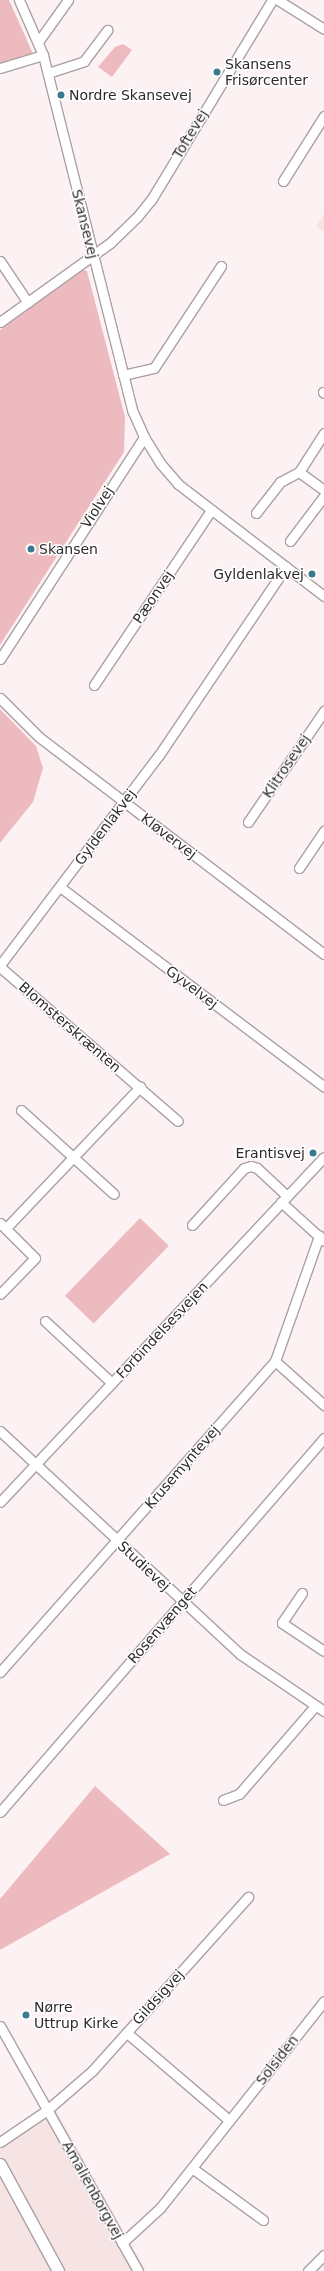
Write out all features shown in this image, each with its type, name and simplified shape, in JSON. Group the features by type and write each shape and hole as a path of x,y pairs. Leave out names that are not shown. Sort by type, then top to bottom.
{"main road":[{"path":"0,2164 22,2208 58,2271"},
{"path":"0,2180 22,2208"}],"street":[{"name":"Skansevej","path":"18,0 43,55 132,412 144,437 160,463 178,484 324,596"},
{"path":"38,42 68,0"},
{"name":"Toftevej","path":"0,322 126,230 151,200 272,0"},
{"path":"278,0 324,29"},
{"path":"48,73 84,62 107,30"},
{"path":"0,68 43,55"},
{"path":"283,181 324,116"},
{"path":"0,261 28,303"},
{"path":"123,375 154,368 221,266"},
{"path":"256,513 280,482 299,472 324,433"},
{"name":"Violvej","path":"0,659 144,437"},
{"path":"299,472 324,490"},
{"path":"290,541 324,496"},
{"name":"Pæonvej","path":"94,685 211,510"},
{"name":"Gyldenlakvej","path":"0,966 124,802 286,567"},
{"name":"Kløvervej","path":"0,698 39,737 324,954"},
{"name":"Klitrosevej","path":"248,822 324,711"},
{"path":"299,868 324,831"},
{"name":"Gyvelvej","path":"60,887 324,1087"},
{"name":"Blomsterskrænten","path":"0,966 178,1122"},
{"path":"0,1294 35,1258 3,1226 73,1158 140,1088"},
{"path":"21,1110 114,1194"},
{"name":"Forbindelsesvejen","path":"0,1502 324,1156"},
{"path":"192,1225 244,1168 251,1166 257,1168 321,1238"},
{"name":"Krusemyntevej","path":"0,1672 275,1361 321,1238"},
{"path":"45,1321 112,1383"},
{"path":"275,1361 324,1405"},
{"name":"Studievej","path":"0,1431 240,1654 314,1706 324,1711"},
{"name":"Rosenvænget","path":"0,1812 324,1438"},
{"path":"302,1593 282,1623 324,1651"},
{"path":"222,1800 239,1794 314,1706"},
{"name":"Gildsigvej","path":"47,2110 92,2071 248,1897"},
{"name":"Solsiden","path":"122,2243 145,2225 192,2168 324,2000"},
{"name":"Amalienborgvej","path":"0,2026 138,2271"},
{"path":"127,2033 229,2120"},
{"path":"0,2142 47,2110"},
{"path":"192,2168 263,2220"},
{"path":"308,2271 324,2255"}],"shaded area":[{"path":"0,0 9,0 34,56 0,66"},
{"path":"123,44 132,50 112,77 98,67 115,47"},
{"path":"324,213 324,231 316,226"},
{"name":"Skansen","path":"83,270 87,271 125,417 124,452 0,645 0,330"},
{"path":"0,709 36,746 43,768 33,802 0,843"},
{"path":"140,1218 169,1246 94,1323 65,1296"},
{"path":"95,1786 170,1854 0,1950 0,1899"},
{"path":"56,2110 146,2271 0,2271 0,2147"}],"place":[{"name":"Skansens Frisørcenter","path":"217,72"},
{"name":"Nordre Skansevej","path":"61,95"},
{"name":"Skansen","path":"31,549"},
{"name":"Gyldenlakvej","path":"312,574"},
{"name":"Erantisvej","path":"313,1153"},
{"name":"Nørre Uttrup Kirke","path":"26,2015"}]}
